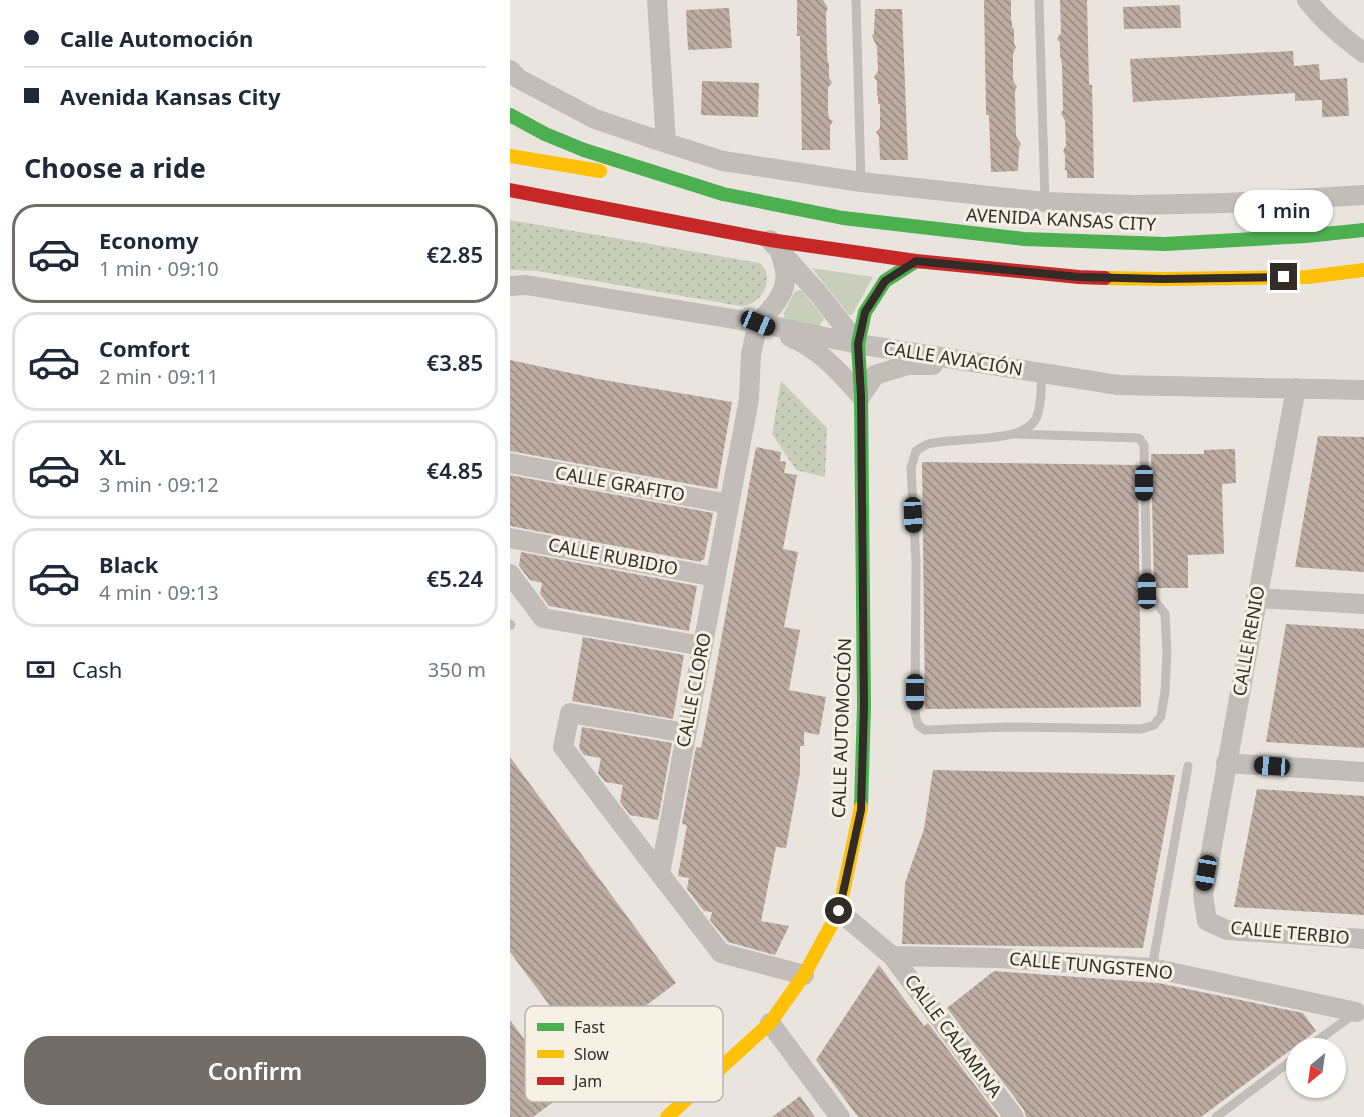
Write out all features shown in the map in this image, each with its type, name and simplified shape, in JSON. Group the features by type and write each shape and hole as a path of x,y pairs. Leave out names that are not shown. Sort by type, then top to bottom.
{"main road":[{"path":"510,115 545,134 584,150 723,194"},
{"path":"510,156 723,194"},
{"path":"510,190 775,246 1079,277 1164,279 1308,277 1364,270"},
{"name":"AVENIDA KANSAS CITY","path":"723,194 843,219 1024,239 1165,244 1306,236 1364,230"},
{"name":"CALLE AUTOMOCIÓN","path":"723,1066 771,1023 804,975 839,911 861,810 864,706 861,396 858,344 865,312 885,281 916,261"},
{"name":"CALLE AUTOMOCIÓN","path":"667,1117 684,1102"}],"street":[{"path":"657,0 666,143"},
{"path":"1307,0 1338,34 1364,53"},
{"path":"510,70 519,79 595,119 666,143 723,161 861,182 1045,202 1134,205 1226,203 1364,195"},
{"path":"775,246 785,270 786,283 777,301 758,323 805,343 834,366 861,396 874,375 908,365 986,364"},
{"path":"775,246 817,292 858,344"},
{"name":"CALLE AVIACIÓN","path":"510,286 526,285 758,323 858,344 1118,385 1364,390"},
{"name":"CALLE CLORO","path":"660,874 749,399 751,354 758,323"},
{"name":"CALLE RENIO","path":"1203,895 1296,388"},
{"name":"CALLE GRAFITO","path":"510,463 729,504"},
{"name":"CALLE RUBIDIO","path":"510,538 715,577"},
{"path":"510,574 543,618 702,646"},
{"path":"1256,598 1364,604"},
{"path":"686,733 570,713 563,747 721,953 804,975"},
{"path":"1226,763 1364,772"},
{"name":"CALLE TERBIO","path":"1203,895 1207,921 1227,930 1364,939"},
{"path":"839,911 892,956"},
{"name":"CALLE TUNGSTENO","path":"892,956 998,958 1152,968 1356,1012"},
{"name":"CALLE CALAMINA","path":"892,956 1014,1117"},
{"path":"771,1023 840,1117"}],"lane":[{"path":"856,0 861,182"},
{"path":"1040,0 1045,202"},
{"path":"1016,434 1139,438 1144,445 1147,591 1166,614 1165,692 1161,716 1154,725 1141,729 1009,727 925,730 918,725 915,713 915,562 911,468 916,451 926,445 947,441 1016,434 1033,424 1039,412 1042,373"},
{"path":"1152,968 1188,766"},
{"path":"1321,1038 1356,1012"},
{"path":"1216,1117 1286,1064"}],"green space":[{"path":"510,220 760,263 766,274 766,286 755,301 740,306 537,271 510,270"},
{"path":"812,268 873,277 852,315 849,315"},
{"path":"799,290 824,318 820,326 787,320 784,317 794,292"},
{"path":"781,381 827,428 825,477 796,470 772,434"}],"building":[{"path":"797,0 823,0 828,8 826,12 827,54 829,78 832,82 828,88 828,111 829,118 833,121 830,126 830,150 802,150"},
{"path":"984,0 1011,0 1011,20 1016,47 1013,54 1013,80 1017,87 1015,91 1016,136 1021,144 1018,171 991,172 989,115 986,115"},
{"path":"1060,0 1087,0 1094,178 1067,178 1067,170 1065,170 1063,151 1066,145 1065,121 1061,113 1063,110 1062,66 1060,43 1057,39 1061,33"},
{"path":"1180,5 1181,28 1124,29 1123,7"},
{"path":"729,8 732,48 688,50 686,10"},
{"path":"875,9 902,9 908,160 880,160 879,136 876,132 880,128 880,104 878,104 877,81 874,77 878,71 877,47 872,36"},
{"path":"1293,51 1294,66 1319,64 1320,80 1347,78 1349,116 1322,117 1322,100 1295,101 1295,93 1133,102 1130,59"},
{"path":"702,81 759,83 758,117 701,115"},
{"path":"510,360 598,379 732,402 717,489 510,451"},
{"path":"1318,436 1364,437 1364,572 1295,567"},
{"path":"756,447 781,452 780,461 786,462 784,473 797,475 783,549 798,552 784,627 800,630 789,690 826,697 819,735 804,732 804,746 800,746 800,772 786,848 776,847 761,921 789,926 775,955 728,942 710,920 712,912 704,911 687,889 689,878 678,876 687,825 682,824 696,747 701,748"},
{"path":"1235,449 1236,483 1222,484 1224,554 1188,555 1188,588 1154,588 1151,454 1204,454 1204,450"},
{"path":"922,462 1138,465 1141,707 925,709"},
{"path":"510,475 713,513 704,560 701,562 510,526"},
{"path":"521,552 697,586 689,631 549,606 540,594 542,583 530,580 519,566"},
{"path":"1286,624 1364,629 1364,748 1266,742"},
{"path":"583,637 684,655 673,719 572,701"},
{"path":"582,727 672,743 658,820 630,815 620,802 623,785 605,782 598,773 601,758 584,755 579,748"},
{"path":"510,757 676,983 645,1006 550,1006 510,952"},
{"path":"933,770 1175,775 1143,948 902,944 905,883 924,829"},
{"path":"1257,789 1364,796 1364,915 1234,907"},
{"path":"879,965 924,1026 928,1023 999,1117 858,1117 816,1060"},
{"path":"994,971 1158,983 1303,1013 1316,1031 1307,1038 1286,1038 1286,1053 1201,1117 1026,1117 1024,1110 947,1008"},
{"path":"510,1020 525,1041 525,1102 553,1102 533,1117 510,1117"},
{"path":"800,1096 815,1117 772,1117"}],"traffic: fast":[{"path":"510,115 545,134 584,150 723,194"},
{"path":"723,194 843,218 1024,239 1165,244 1306,236 1364,230"},
{"path":"861,807 864,706 861,396 858,344 865,312 885,281 916,261"}],"traffic: slow":[{"path":"510,156 600,171"},
{"path":"1105,278 1308,277 1364,270"},
{"path":"723,1066 770,1023 804,975 839,911 861,807"},
{"path":"667,1117 683,1102"}],"traffic: jam":[{"path":"510,190 770,240"},
{"path":"770,240 916,261 1105,278"}],"route":[{"path":"839,911 861,810 862,789 864,706 861,396 858,344 865,312 885,281 916,261 1079,277 1164,279 1284,277"}]}
